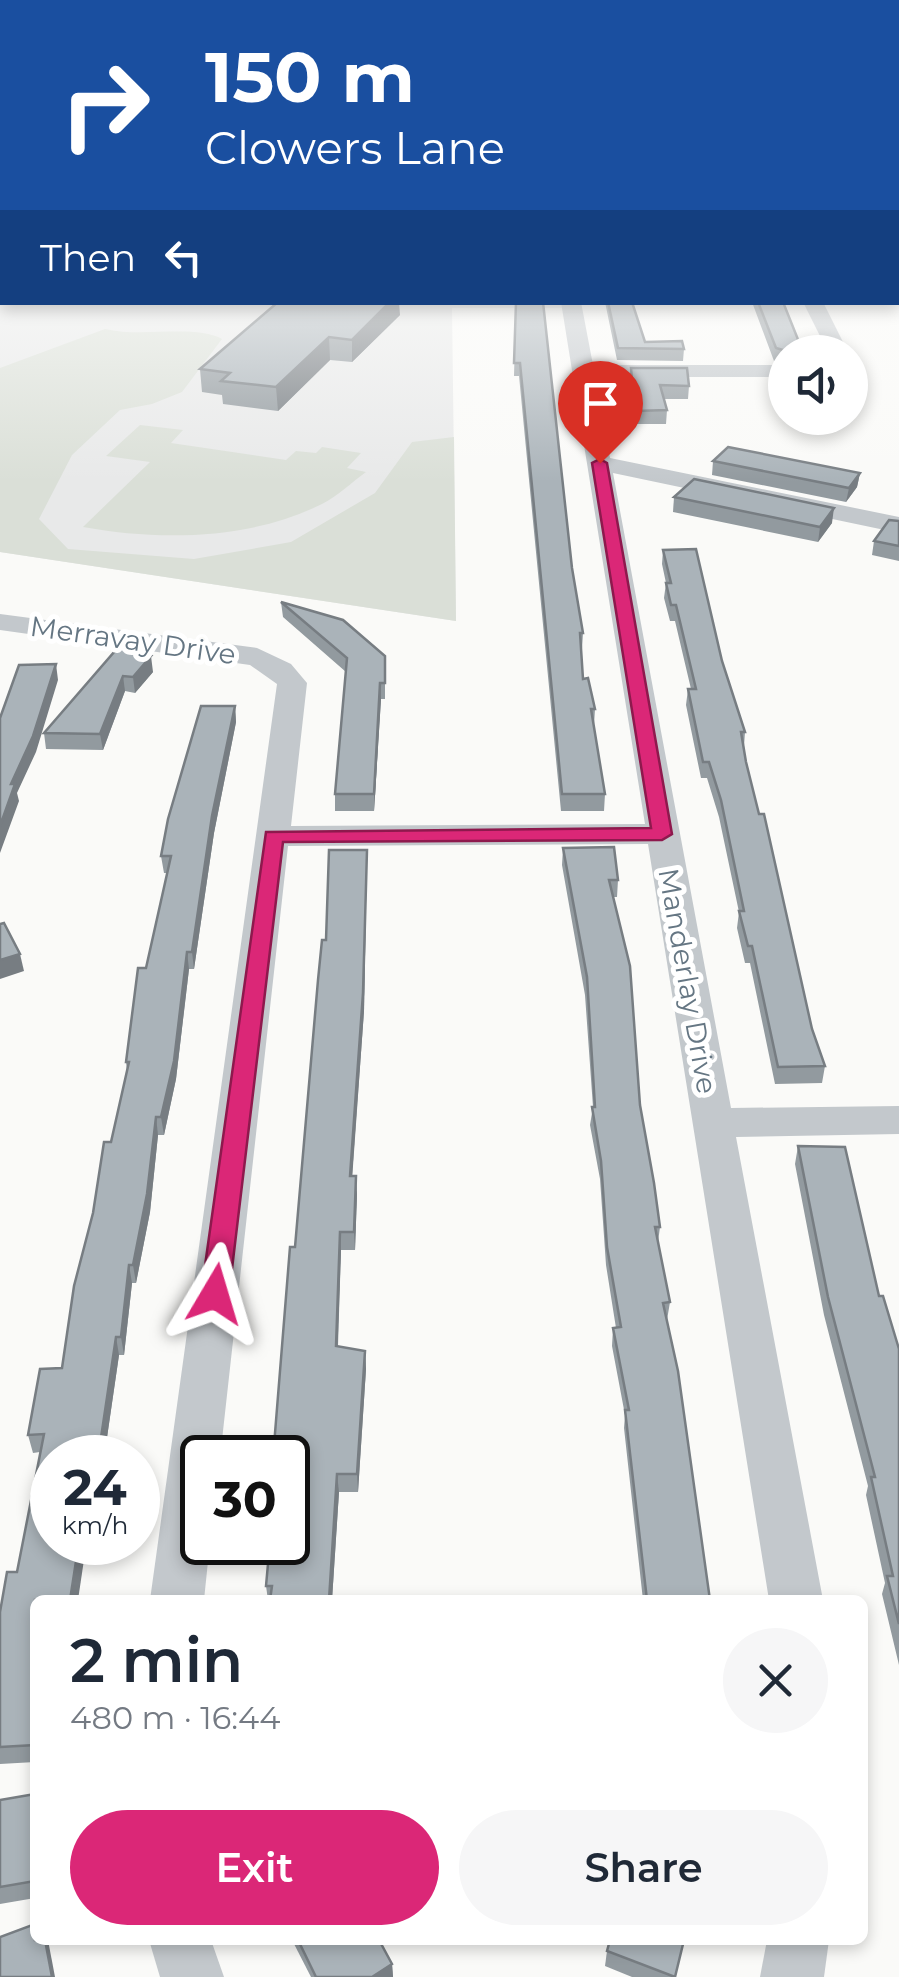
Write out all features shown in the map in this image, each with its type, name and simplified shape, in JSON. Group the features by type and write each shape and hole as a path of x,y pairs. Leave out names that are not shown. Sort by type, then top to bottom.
{"street":[{"name":"Manderlay Drive","path":"572,305 795,1595"},
{"path":"815,305 830,335"},
{"path":"583,371 768,371"},
{"path":"600,463 899,526"},
{"name":"Merravay Drive","path":"0,622 257,657 281,670 292,683 178,1595"},
{"path":"274,836 662,834"},
{"path":"713,1122 899,1120"},
{"path":"182,1945 192,1977"},
{"path":"792,1977 797,1945"}],"shaded area":[{"path":"0,305 571,305 572,308 452,308 456,621 0,552"},
{"path":"105,329 198,332 222,339 182,392 152,404 120,410 72,455 39,519 68,549 194,559 291,542 375,493 412,442 454,437 456,621 0,552 0,368"},
{"path":"140,425 183,430 171,443 286,460 296,451 316,453 322,447 361,453 347,468 366,472 322,504 265,525 235,531 173,535 83,527 150,462 106,456"}],"building":[{"path":"275,305 387,305 352,340 329,337 276,387 221,381 230,373 200,369"},
{"path":"516,305 543,305 572,568 583,633 583,679 588,678 595,709 591,709 605,794 562,794 520,363 514,363"},
{"path":"609,305 633,305 645,342 682,341 684,349 618,348"},
{"path":"759,305 784,305 796,335 771,335"},
{"path":"631,368 687,368 689,386 660,385 667,410 635,411"},
{"path":"728,447 860,473 849,488 713,461"},
{"path":"694,479 834,508 820,527 674,497"},
{"path":"889,520 899,521 899,546 874,541"},
{"path":"696,549 722,661 745,732 741,732 746,762 759,814 764,814 812,1029 825,1066 778,1067 752,946 748,946 739,911 744,911 721,800 709,762 703,762 688,689 696,689 676,605 671,605 666,583 671,583 663,550"},
{"path":"281,602 343,620 385,656 374,794 335,794 347,658"},
{"path":"128,636 137,638 131,653 151,656 133,677 123,676 100,734 44,733"},
{"path":"56,664 33,736 11,784 15,784 0,826 0,718 19,665"},
{"path":"201,706 235,706 212,816 192,952 187,952 174,1061 161,1117 156,1117 147,1194 133,1265 129,1265 121,1337 116,1337 101,1435 28,1435 40,1369 62,1368 74,1286 93,1213 104,1142 111,1142 129,1062 138,968 146,968 171,856 161,856"},
{"path":"614,847 618,880 609,880 630,966 640,1105 660,1227 655,1227 670,1302 663,1303 678,1371 709,1595 646,1595 625,1410 629,1410 613,1328 621,1327 607,1247 601,1161 592,1107 587,977 563,848"},
{"path":"329,850 367,850 363,993 350,1176 356,1176 354,1232 340,1232 336,1346 365,1351 357,1474 337,1474 329,1595 271,1595 272,1586 266,1586 268,1565 310,1565 310,1435 275,1435 322,940 326,940"},
{"path":"4,923 20,954 0,960 0,924"},
{"path":"798,1146 845,1147 879,1296 883,1296 899,1349 899,1624 887,1576 893,1576 871,1477 875,1477 828,1297"},
{"path":"30,1506 30,1565 75,1565 71,1595 30,1595 30,1745 0,1747 0,1612 7,1572 17,1572"},
{"path":"30,1795 30,1882 0,1887 0,1800"},
{"path":"30,1926 30,1945 46,1945 52,1977 0,1977 0,1937"},
{"path":"300,1945 382,1945 392,1964 372,1977 316,1977"},
{"path":"609,1945 683,1945 675,1977 607,1951"}],"route":[{"path":"215,1294 274,836 662,834 600,463"}]}
